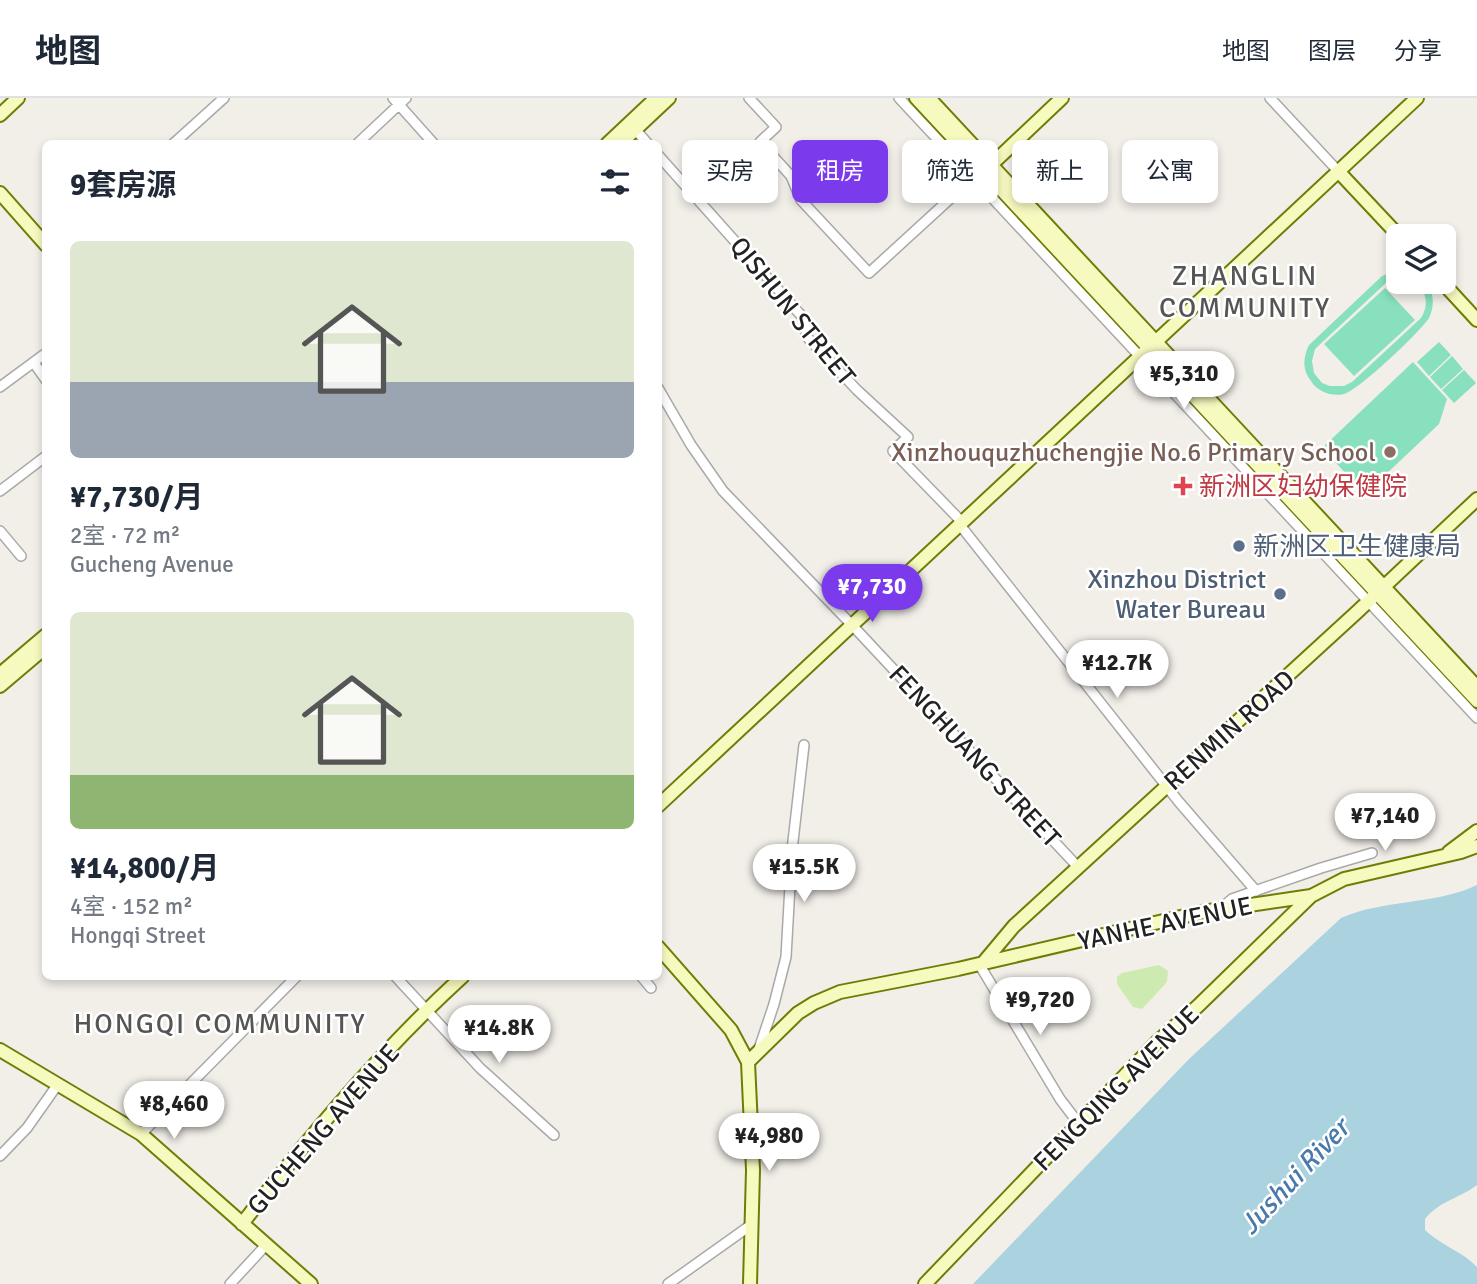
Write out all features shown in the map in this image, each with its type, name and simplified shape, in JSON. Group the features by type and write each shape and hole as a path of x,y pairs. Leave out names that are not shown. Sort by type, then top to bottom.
{"main road":[{"path":"0,115 18,98"},
{"path":"611,140 656,98"},
{"path":"624,140 669,98"},
{"path":"916,98 954,140"},
{"path":"929,98 960,140"},
{"path":"998,156 1062,98"},
{"path":"662,802 1417,98"},
{"path":"1338,171 1388,224"},
{"path":"998,187 1477,701"},
{"path":"0,193 42,240"},
{"path":"1453,294 1477,320"},
{"name":"RENMIN ROAD","path":"981,964 1014,926 1477,499"},
{"path":"1377,594 1474,679"},
{"path":"0,674 42,638"},
{"path":"0,687 42,650"},
{"path":"1444,856 1477,831"},
{"name":"YANHE AVENUE","path":"753,1058 798,1013 831,995 981,964 1219,909 1311,896 1344,879 1477,846"},
{"name":"FENGQING AVENUE","path":"925,1284 1157,1042 1311,896"},
{"path":"662,952 753,1058 750,1284"},
{"name":"GUCHENG AVENUE","path":"242,1224 319,1127 459,980"},
{"path":"0,1050 141,1134 311,1284"}],"street":[{"path":"177,140 224,98"},
{"path":"749,98 776,127 760,142 791,176 801,200 869,273 946,203"},
{"path":"899,98 947,140"},
{"path":"1270,98 1338,171"},
{"path":"361,140 400,100 431,140"},
{"path":"635,130 644,140"},
{"name":"QISHUN STREET","path":"662,159 807,322 806,337 856,390 908,437 893,451 961,523 1167,786 1256,891"},
{"path":"998,187 1377,594 1477,718"},
{"path":"0,387 42,356"},
{"path":"33,363 42,375"},
{"name":"FENGHUANG STREET","path":"662,395 691,445 723,491 1078,867"},
{"path":"0,491 42,459"},
{"path":"0,531 21,556"},
{"path":"753,1058 786,957 792,850 804,745"},
{"path":"1219,909 1232,899 1372,853"},
{"path":"981,964 1060,1099 1079,1124"},
{"path":"141,1134 293,980"},
{"path":"399,980 481,1068 554,1135"},
{"path":"644,980 651,988"},
{"path":"1,1156 58,1084"},
{"path":"668,1284 751,1225"},
{"path":"230,1284 266,1245"}],"green space":[{"path":"1386,274 1386,283 1315,349 1312,361 1314,373 1322,383 1344,386 1352,382 1421,318 1425,308 1424,294 1432,295 1433,304 1429,318 1389,360 1352,390 1339,395 1321,391 1308,377 1305,368 1309,345"},
{"path":"1385,288 1386,294 1391,294 1415,320 1354,376 1324,344"},
{"path":"1439,342 1451,355 1429,376 1417,362"},
{"path":"1452,356 1463,369 1441,389 1430,377"},
{"path":"1413,362 1447,399 1439,424 1365,494 1322,448"},
{"path":"1464,370 1476,383 1454,403 1442,390"},
{"path":"1159,965 1168,971 1167,982 1142,1009 1133,1007 1117,984 1117,977 1122,973"}],"water":[{"name":"Jushui River","path":"1477,885 1477,1185 1431,1213 1425,1219 1425,1230 1477,1267 1477,1284 973,1284 1188,1060 1341,918 1374,908 1444,896"}],"place":[{"name":"Xinzhouquzhuchengjie No.6 Primary School","path":"1390,452"},
{"name":"新洲区妇幼保健院","path":"1183,486"},
{"name":"新洲区卫生健康局","path":"1239,546"},
{"name":"Xinzhou District Water Bureau","path":"1280,594"}],"district":[{"name":"ZHANGLIN COMMUNITY","path":"1245,291"},
{"name":"HONGQI COMMUNITY","path":"220,1023"}]}
